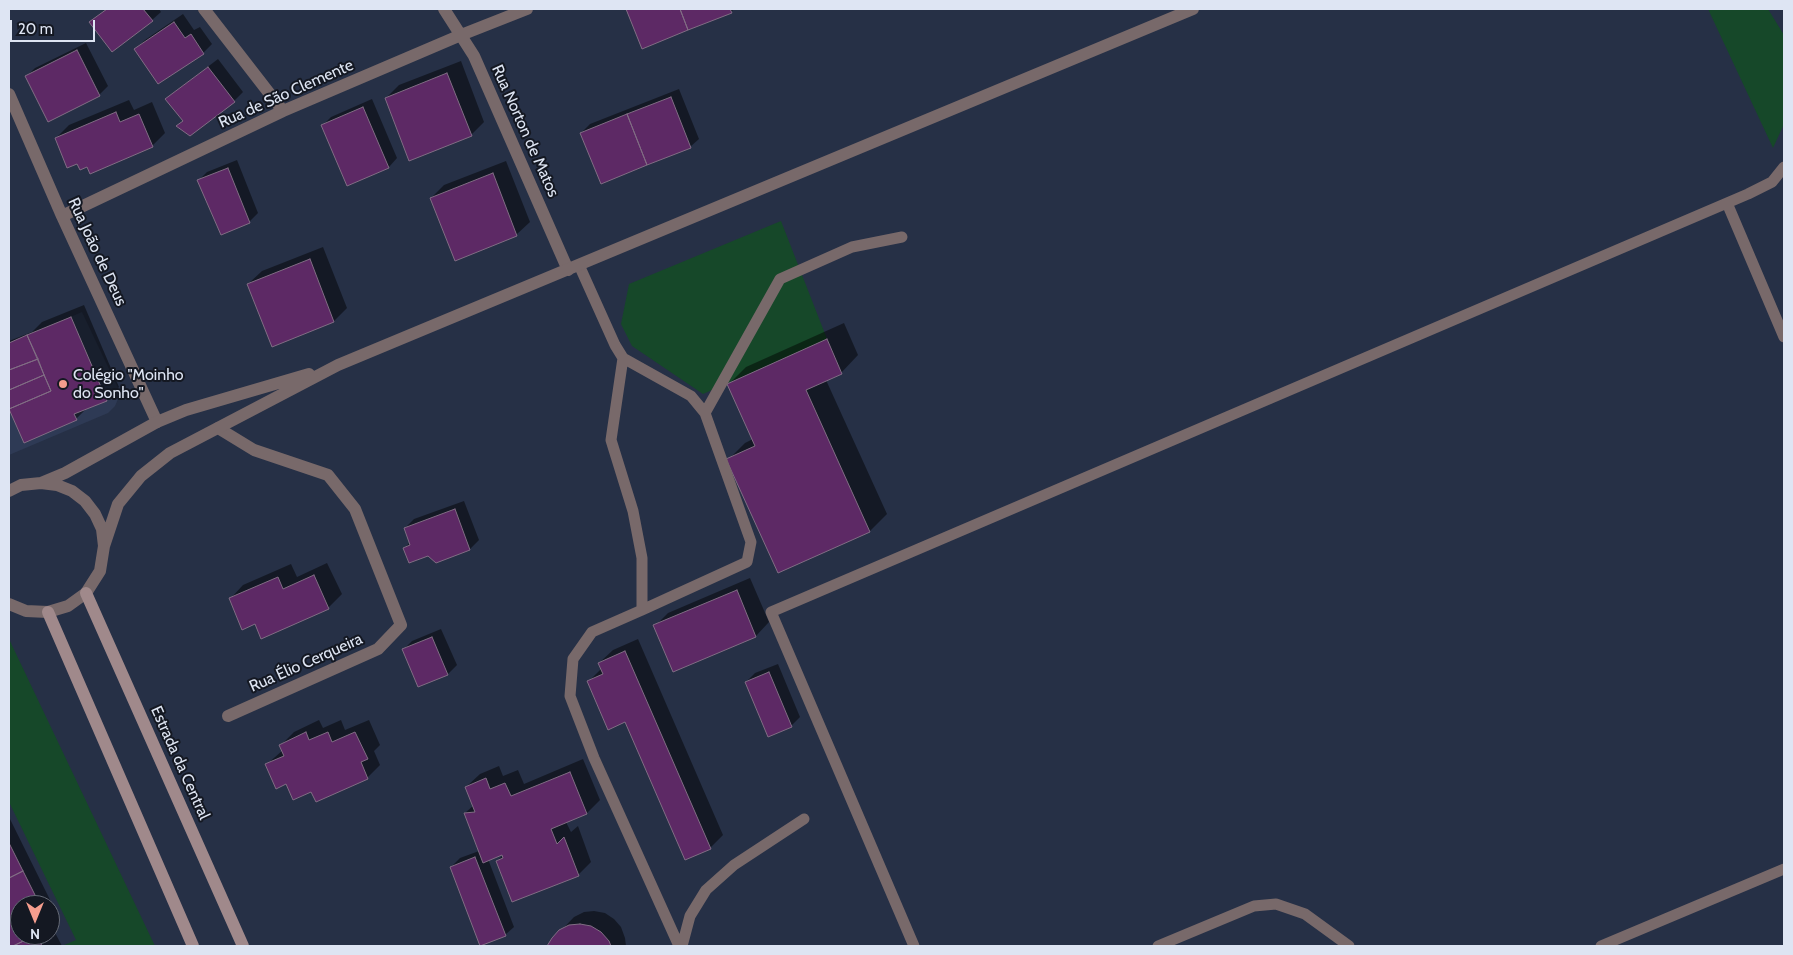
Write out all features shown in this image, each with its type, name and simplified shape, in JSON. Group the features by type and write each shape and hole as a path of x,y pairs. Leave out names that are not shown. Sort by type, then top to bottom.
{"main road":[{"name":"Estrada da Central","path":"86,593 243,946"},
{"path":"48,612 193,946"}],"street":[{"path":"204,9 283,111"},
{"name":"Rua Norton de Matos","path":"444,9 474,56 574,267"},
{"name":"Rua de São Clemente","path":"62,216 283,111 527,9"},
{"path":"9,604 26,611 48,612 68,606 86,593 100,571 104,546 118,504 141,476 170,453 338,365 1193,9"},
{"name":"Rua João de Deus","path":"9,94 62,216 157,422"},
{"path":"41,483 65,473 157,422 186,410 338,365"},
{"name":"Rua Élio Cerqueira","path":"218,428 254,450 328,475 355,509 402,626 378,649 228,716"},
{"path":"9,491 21,485 41,483 57,485 72,491 85,501 95,514 102,529 104,546"}],"lane":[{"path":"1772,182 1784,167"},
{"path":"914,946 771,612 1727,203 1772,182 1784,180"},
{"path":"1727,203 1784,337"},
{"path":"705,413 780,279 852,247 902,237"},
{"path":"574,267 623,358 691,396 705,413 751,542 747,562 592,632 572,659 570,696 594,758 680,946"},
{"path":"623,358 611,440 633,512 642,558 642,610"},
{"path":"680,946 690,916 706,890 734,865 804,819"},
{"path":"1601,946 1784,869"},
{"path":"1158,946 1254,906 1276,904 1305,914 1349,946"}],"shaded area":[{"name":"Colégio \"Moinho do Sonho\"","path":"82,312 119,390 115,406 108,413 9,455 9,343"}],"green space":[{"path":"1708,9 1768,9 1784,35 1784,124 1773,148"},
{"path":"781,221 827,339 703,394 632,346 621,324 629,284"},
{"path":"9,639 155,946 62,946 76,940 60,907 60,895 54,895 9,802"}],"building":[{"path":"107,9 143,9 153,21 112,52 89,22"},
{"path":"626,9 680,9 688,30 642,49"},
{"path":"680,9 730,9 732,13 688,30"},
{"path":"174,22 185,38 191,34 204,54 158,84 134,49"},
{"path":"77,50 100,96 48,122 25,76"},
{"path":"208,67 235,102 190,136 176,126 183,121 165,99"},
{"path":"447,73 472,136 409,161 385,98"},
{"path":"671,97 691,148 647,165 627,114"},
{"path":"363,107 389,168 347,186 321,125"},
{"path":"116,112 120,122 139,114 153,147 90,174 87,167 80,170 77,164 67,168 55,138"},
{"path":"627,114 647,165 601,184 580,133"},
{"path":"228,168 250,223 221,235 197,180"},
{"path":"493,173 517,236 455,261 430,198"},
{"path":"310,259 334,322 272,347 247,284"},
{"path":"71,317 107,401 74,414 77,420 24,443 9,409 51,391 27,335"},
{"path":"27,335 38,359 9,370 9,343"},
{"path":"827,339 842,374 806,390 870,532 778,573 726,459 755,446 727,384"},
{"path":"38,359 44,375 9,390 9,370"},
{"path":"44,375 51,391 9,409 9,390"},
{"path":"455,509 470,550 436,563 428,556 409,563 403,548 410,545 404,528"},
{"path":"314,575 329,609 261,639 255,624 242,630 229,598 278,577 283,589"},
{"path":"737,590 756,637 673,672 653,625"},
{"path":"432,637 448,675 418,687 402,649"},
{"path":"625,651 711,849 685,860 625,722 608,730 587,681 603,674 598,663"},
{"path":"769,672 792,727 768,737 745,682"},
{"path":"306,732 309,740 328,732 332,742 355,732 368,759 361,762 368,779 316,802 311,792 293,800 286,784 276,789 265,764 284,756 279,745"},
{"path":"570,772 587,814 551,829 557,844 564,837 579,876 512,902 496,861 503,858 502,855 483,863 464,813 475,812 465,787 486,778 490,789 505,783 511,796"},
{"path":"9,843 23,871 9,878"},
{"path":"475,857 506,936 480,946 450,867"},
{"path":"23,871 35,895 10,895 10,945 15,945 13,946 9,946 9,878"},
{"path":"569,925 591,926 601,932 611,946 547,946 559,930"},
{"path":"42,945 42,946 13,946"}],"place":[{"name":"Colégio \"Moinho do Sonho\"","path":"63,384"}]}
